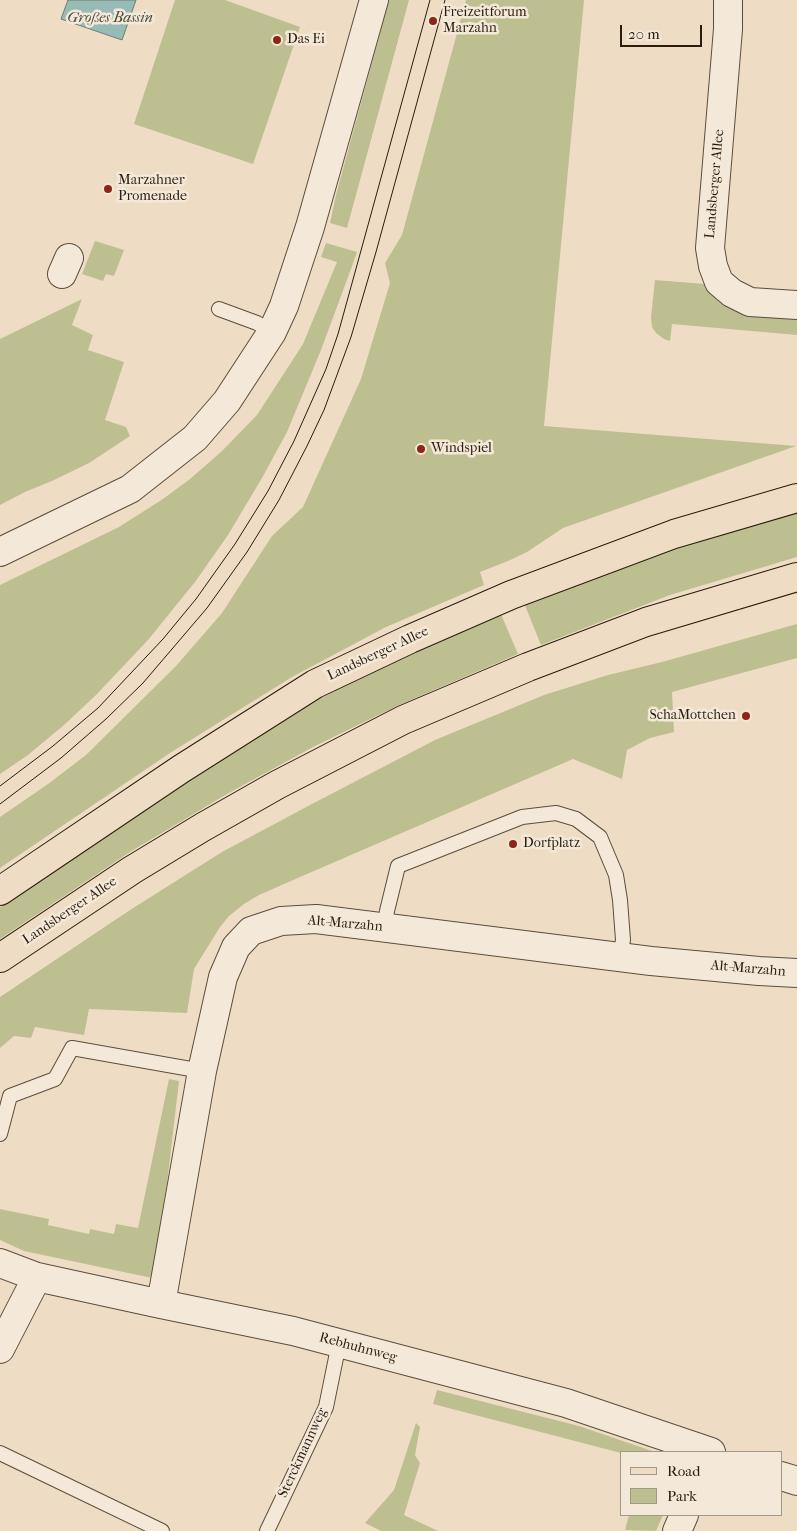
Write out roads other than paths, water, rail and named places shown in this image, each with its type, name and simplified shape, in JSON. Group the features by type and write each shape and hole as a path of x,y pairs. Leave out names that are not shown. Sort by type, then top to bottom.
{"main road":[{"name":"Landsberger Allee","path":"0,891 181,769 315,684 410,638 511,595 674,534 797,498"},
{"name":"Landsberger Allee","path":"0,958 132,870 203,827 277,785 404,720 528,667 646,622 797,577"}],"street":[{"path":"0,552 130,489 195,438 227,401 272,332 284,306 310,227 374,0"},
{"name":"Landsberger Allee","path":"728,0 728,29 710,248 712,266 719,282 732,294 750,302 797,305"},
{"name":"Alt-Marzahn","path":"161,1304 202,1072 223,977 236,947 251,931 281,921 316,919 620,957 758,972 797,973"},
{"name":"Rebhuhnweg","path":"0,1263 37,1277 293,1331 566,1403 708,1451"},
{"path":"0,1348 37,1277"},
{"path":"782,1476 797,1481"},
{"path":"677,1531 684,1516"}],"lane":[{"path":"219,309 256,323 272,332"},
{"path":"385,928 387,910 398,866 522,817 556,814 576,819 600,837 616,875 620,900 622,940 620,957"},
{"path":"0,1134 10,1096 55,1079 72,1048 202,1072"},
{"name":"Sterckmannweg","path":"267,1531 326,1407 339,1343"},
{"path":"0,1453 162,1531"}],"water":[{"name":"Großes Bassin","path":"68,0 136,0 122,40 61,19"}],"tram line":[{"path":"0,786 53,746 98,708 163,639 196,599 235,544 268,491 294,441 326,369 338,334 430,0"},
{"path":"0,804 61,758 106,719 143,683 207,608 247,552 279,500 324,410 351,337 445,0"}],"place":[{"name":"Freizeitforum Marzahn","path":"433,21"},
{"name":"Das Ei","path":"277,40"},
{"name":"Marzahner Promenade","path":"108,189"},
{"name":"Windspiel","path":"421,449"},
{"name":"SchaMottchen","path":"746,716"},
{"name":"Dorfplatz","path":"513,844"}]}
